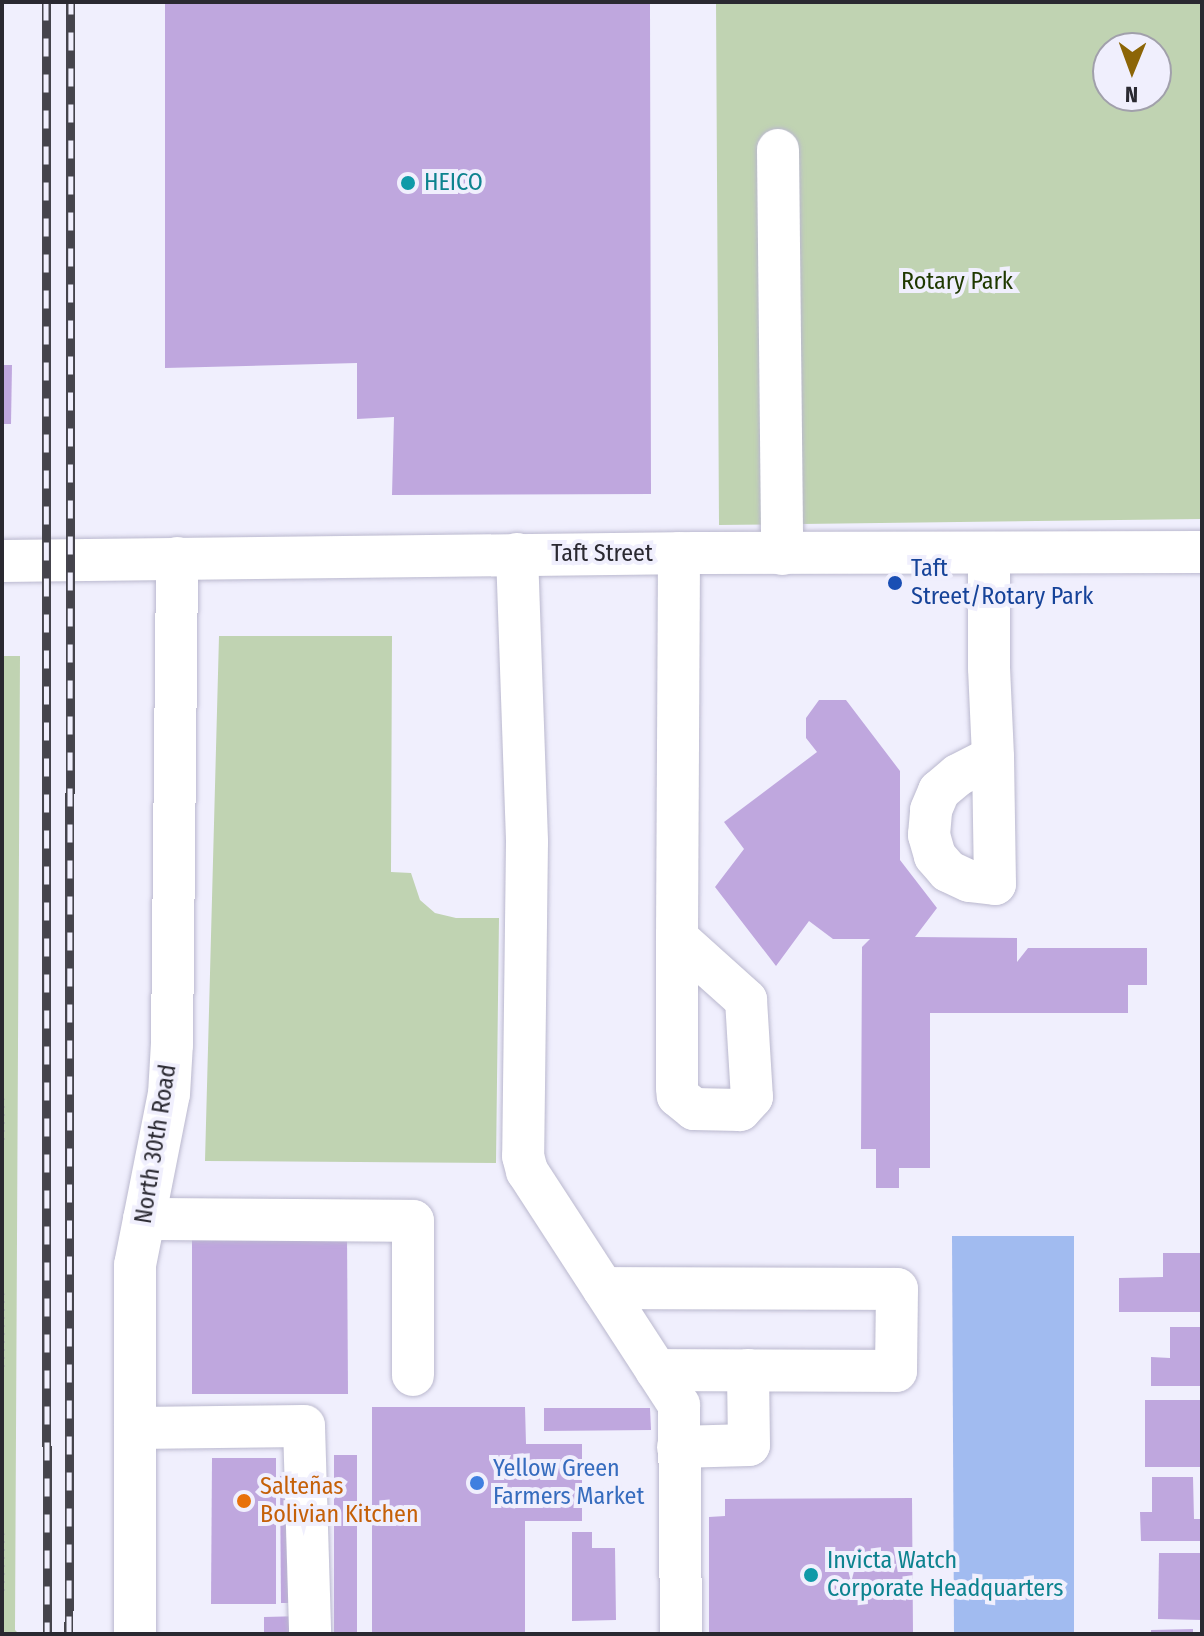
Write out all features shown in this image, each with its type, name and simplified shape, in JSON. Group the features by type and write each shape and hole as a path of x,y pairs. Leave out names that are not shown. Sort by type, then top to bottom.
{"street":[{"path":"778,150 782,554"},
{"name":"Taft Street","path":"2,561 517,554 1202,552"},
{"path":"677,938 679,553"},
{"path":"989,553 993,757"},
{"path":"517,554 527,857 523,1156 527,1171 679,1405 681,1634"},
{"name":"North 30th Road","path":"135,1634 135,1265 169,1094 177,558"},
{"path":"144,1219 413,1221 413,1375"},
{"path":"603,1288 897,1289 896,1371 656,1370"},
{"path":"678,1447 749,1445 748,1370"},
{"path":"135,1428 304,1426 310,1634"}],"path":[{"path":"2,1098 2,1144"},
{"path":"2,1293 2,1367"},
{"path":"2,1533 2,1593"}],"green space":[{"name":"Rotary Park","path":"716,2 1202,2 1202,519 719,525"},
{"path":"219,636 392,636 391,872 411,873 420,900 435,913 456,918 499,918 496,1163 205,1161"},
{"path":"2,656 20,656 15,1630 19,1634 2,1634"}],"water":[{"path":"952,1236 1074,1236 1074,1634 954,1634"}],"building":[{"name":"HEICO","path":"165,2 650,2 651,494 392,495 394,417 357,419 357,363 165,368"},
{"path":"2,365 12,365 11,424 2,424"},
{"path":"819,700 846,700 900,771 900,860 937,908 915,937 1017,938 1017,962 1028,948 1147,948 1147,985 1128,985 1128,1013 930,1013 930,1168 899,1168 899,1188 876,1188 876,1149 861,1149 862,947 870,939 833,939 809,921 776,966 715,887 744,849 724,822 817,752 806,738 806,718"},
{"path":"347,1233 348,1394 192,1394 192,1234"},
{"path":"1163,1253 1202,1253 1202,1312 1119,1312 1119,1278 1163,1277"},
{"path":"1170,1327 1202,1327 1202,1386 1151,1386 1151,1357 1170,1358"},
{"path":"1145,1400 1202,1400 1202,1467 1145,1467"},
{"name":"Yellow Green Farmers Market","path":"372,1407 525,1407 526,1444 582,1444 582,1521 525,1521 525,1634 372,1634"},
{"path":"544,1408 650,1408 651,1430 544,1431"},
{"path":"334,1455 357,1455 357,1634 334,1634"},
{"path":"212,1458 276,1458 276,1604 211,1604"},
{"path":"280,1476 303,1476 303,1603 281,1603"},
{"path":"1152,1477 1193,1477 1194,1519 1202,1519 1202,1541 1141,1541 1140,1512 1152,1512"},
{"name":"Invicta Watch Corporate Headquarters","path":"912,1498 913,1634 709,1634 709,1517 725,1516 725,1499"},
{"path":"572,1532 592,1532 592,1548 615,1548 616,1620 572,1621"},
{"path":"1159,1553 1202,1553 1202,1620 1158,1619"},
{"path":"303,1616 304,1634 264,1634 264,1617"},
{"path":"1193,1629 1193,1634 1151,1634 1151,1630"}],"railway":[{"path":"46,2 47,1634"},
{"path":"69,1634 71,2"}],"place":[{"name":"HEICO","path":"408,183"},
{"name":"Taft Street/Rotary Park","path":"895,583"},
{"name":"Yellow Green Farmers Market","path":"477,1483"},
{"name":"Salteñas Bolivian Kitchen","path":"244,1501"},
{"name":"Invicta Watch Corporate Headquarters","path":"811,1575"}]}
